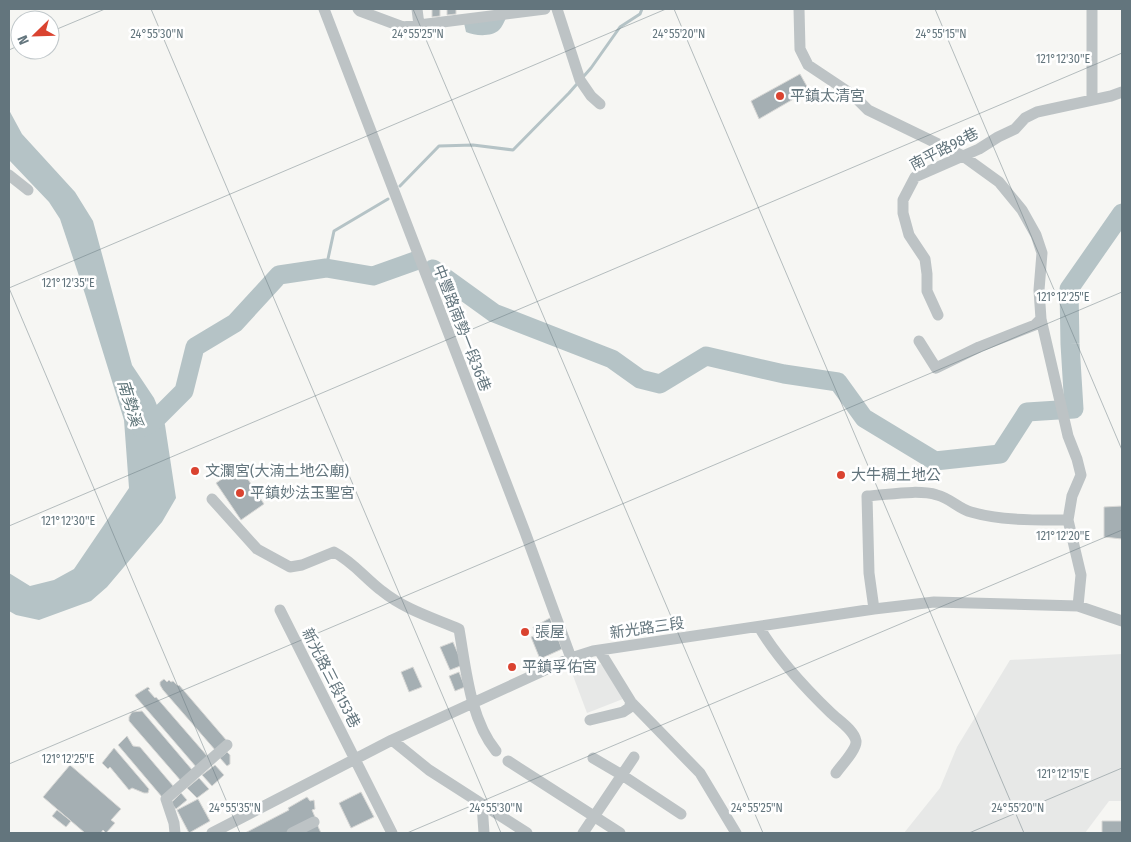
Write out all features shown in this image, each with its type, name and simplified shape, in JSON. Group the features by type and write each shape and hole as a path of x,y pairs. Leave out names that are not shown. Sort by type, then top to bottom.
{"street":[{"name":"中豐路南勢一段36巷","path":"324,9 525,532 571,658"},
{"path":"358,9 403,27 544,9"},
{"path":"417,9 419,25"},
{"path":"557,9 583,85 600,104"},
{"path":"799,9 800,49 808,65 853,95 868,110 963,156 999,182 1022,210 1036,235 1042,253 1039,290 1041,319 1068,436 1081,475 1072,496 1068,520 1080,574 1078,606"},
{"path":"1092,9 1092,100"},
{"name":"南平路98巷","path":"938,315 927,291 925,259 909,235 903,213 902,200 915,177 979,149 1015,129 1025,118 1037,112 1122,92"},
{"path":"9,175 28,190"},
{"path":"919,341 936,368 979,347 1035,324 1041,319"},
{"path":"874,609 869,573 867,496 936,494 947,498 955,505 970,512 1014,519 1068,520"},
{"path":"212,499 257,549 290,567 302,565 334,552 349,560 381,591 396,602 459,629 472,703 488,741 496,751"},
{"name":"新光路三段","path":"213,833 392,740 571,658 600,650 874,609 934,602 1078,606 1122,621"},
{"name":"新光路三段153巷","path":"280,610 392,833"},
{"path":"759,627 806,688 849,730 856,740 855,747 836,773"},
{"path":"600,650 630,702 700,773 736,833"},
{"path":"590,720 623,712 629,708 630,702"},
{"path":"392,740 429,770 527,833"},
{"path":"175,833 174,823 166,799 227,745"},
{"path":"583,833 634,757"},
{"path":"593,758 681,814"},
{"path":"508,761 620,833"},
{"path":"482,804 484,833"},
{"path":"292,833 314,822"}],"shaded area":[{"path":"1122,654 1122,801 1109,801 1085,833 904,833 940,788 957,747 1010,660"},
{"path":"601,664 628,697 587,713 572,673"}],"water":[{"path":"506,18 500,29 492,34 479,35 466,32 464,23"},
{"name":"南勢溪","path":"9,110 22,134 75,192 93,221 132,365 154,398 165,425 176,498 162,522 107,587 91,601 39,620 16,615 9,611 9,573 30,586 54,580 74,569 129,488 124,420 85,294 60,219 49,202 9,160"}],"building":[{"path":"432,9 440,9 440,16 432,17"},
{"path":"447,9 456,9 456,14 447,15"},
{"name":"平鎮太清宮","path":"800,74 809,90 759,119 751,101"},
{"name":"平鎮妙法玉聖宮","path":"240,467 264,504 241,520 216,483"},
{"path":"1122,506 1122,539 1104,537 1104,507"},
{"path":"550,618 562,649 540,659 531,637 536,635 533,627"},
{"path":"453,642 463,665 450,670 440,647"},
{"path":"413,667 422,687 409,692 401,672"},
{"path":"459,672 465,687 455,691 449,676"},
{"path":"164,679 167,682 169,680 173,681 179,685 227,741 216,751 163,690 160,682"},
{"path":"148,687 150,689 148,690 208,757 197,768 136,697 135,695"},
{"path":"142,711 193,771 181,781 129,721 132,712"},
{"path":"127,736 133,746 140,747 174,787 162,797 118,745"},
{"path":"114,748 149,789 148,793 132,788 129,790 110,767 108,769 102,763"},
{"path":"227,752 230,755 230,764 227,766 220,758"},
{"path":"70,765 121,809 111,820 115,823 106,833 103,830 101,833 85,833 43,797"},
{"path":"215,765 224,775 212,786 202,775"},
{"path":"199,778 209,789 197,798 187,788"},
{"path":"361,792 374,817 351,828 339,803"},
{"path":"181,793 187,800 176,809 171,803"},
{"path":"307,797 310,801 314,800 315,809 312,810 315,817 286,833 245,833 289,810 288,808"},
{"path":"198,799 210,821 189,833 177,810"},
{"path":"57,810 71,821 66,827 52,816"},
{"path":"1102,821 1122,821 1122,833 1102,833"},
{"path":"316,822 321,833 295,833"}],"waterway":[{"path":"400,186 439,146 473,145 513,150 591,68 620,27 640,14 642,9"},
{"path":"326,268 334,231 388,199"},
{"path":"433,269 494,313 612,359 640,379 660,384 706,356 784,374 838,382 864,418 935,461 1000,454 1027,412 1074,409 1069,289 1122,213"},
{"name":"南勢溪","path":"141,428 153,422 184,391 195,347 235,323 279,275 326,268 373,276 415,261"}],"place":[{"name":"平鎮太清宮","path":"780,96"},
{"name":"文瀾宮(大湳土地公廟)","path":"195,471"},
{"name":"大牛稠土地公","path":"841,475"},
{"name":"平鎮妙法玉聖宮","path":"240,493"},
{"name":"張屋","path":"525,632"},
{"name":"平鎮孚佑宮","path":"512,667"}]}
